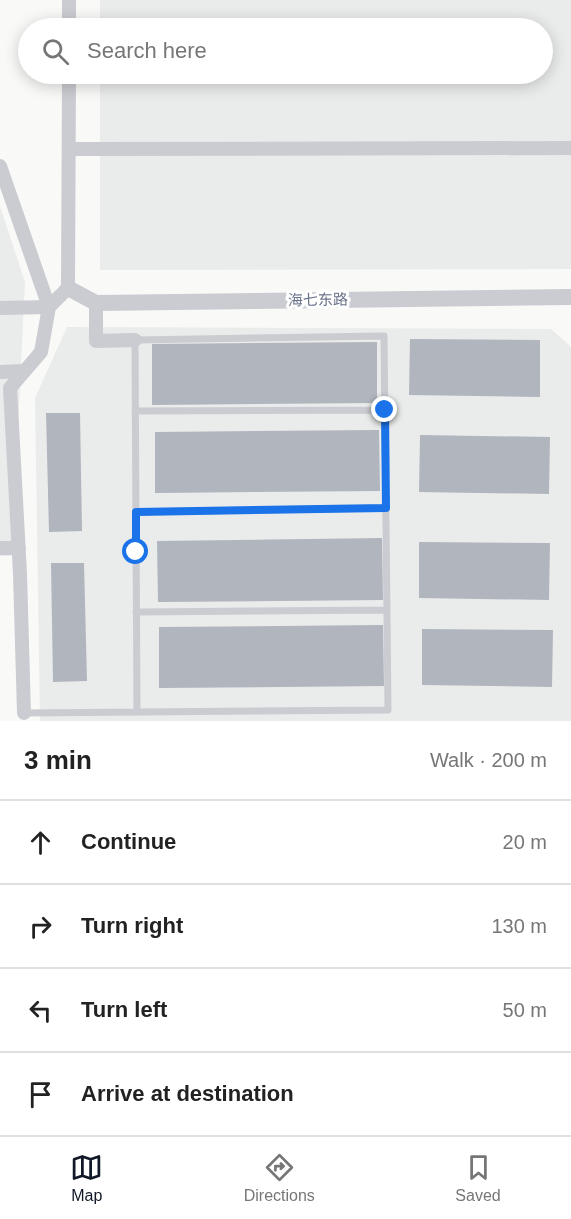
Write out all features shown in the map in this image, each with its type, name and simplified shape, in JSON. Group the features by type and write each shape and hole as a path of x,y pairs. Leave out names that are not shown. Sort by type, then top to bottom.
{"street":[{"path":"69,0 69,18"},
{"path":"0,309 49,307 68,288 69,84"},
{"path":"69,149 571,148"},
{"path":"0,166 49,307 41,352 10,388 19,548 24,713"},
{"name":"海七东路","path":"68,288 96,303 571,297"},
{"path":"96,303 96,341 135,339"},
{"path":"0,372 24,371"},
{"path":"0,548 19,548"}],"lane":[{"path":"24,713 388,710 384,336 135,339 137,712"},
{"path":"135,411 385,410"},
{"path":"136,512 386,508"},
{"path":"136,612 387,610"}],"shaded area":[{"path":"100,0 571,0 571,269 100,270 100,84 553,84 553,18 100,18"},
{"path":"0,206 25,282 12,556 0,556"},
{"path":"67,327 551,329 571,347 571,721 40,721 35,398"}],"building":[{"path":"410,339 540,340 540,397 409,395"},
{"path":"377,342 377,403 152,405 152,344"},
{"path":"46,413 80,413 82,531 49,532"},
{"path":"379,430 380,491 155,493 155,432"},
{"path":"420,435 550,437 549,494 419,492"},
{"path":"382,538 383,600 158,602 157,541"},
{"path":"419,542 550,543 549,600 419,598"},
{"path":"51,563 84,563 87,681 53,682"},
{"path":"383,625 384,686 159,688 159,627"},
{"path":"422,629 553,630 552,687 422,685"}],"route":[{"path":"136,552 136,512 386,508 385,410"}]}
